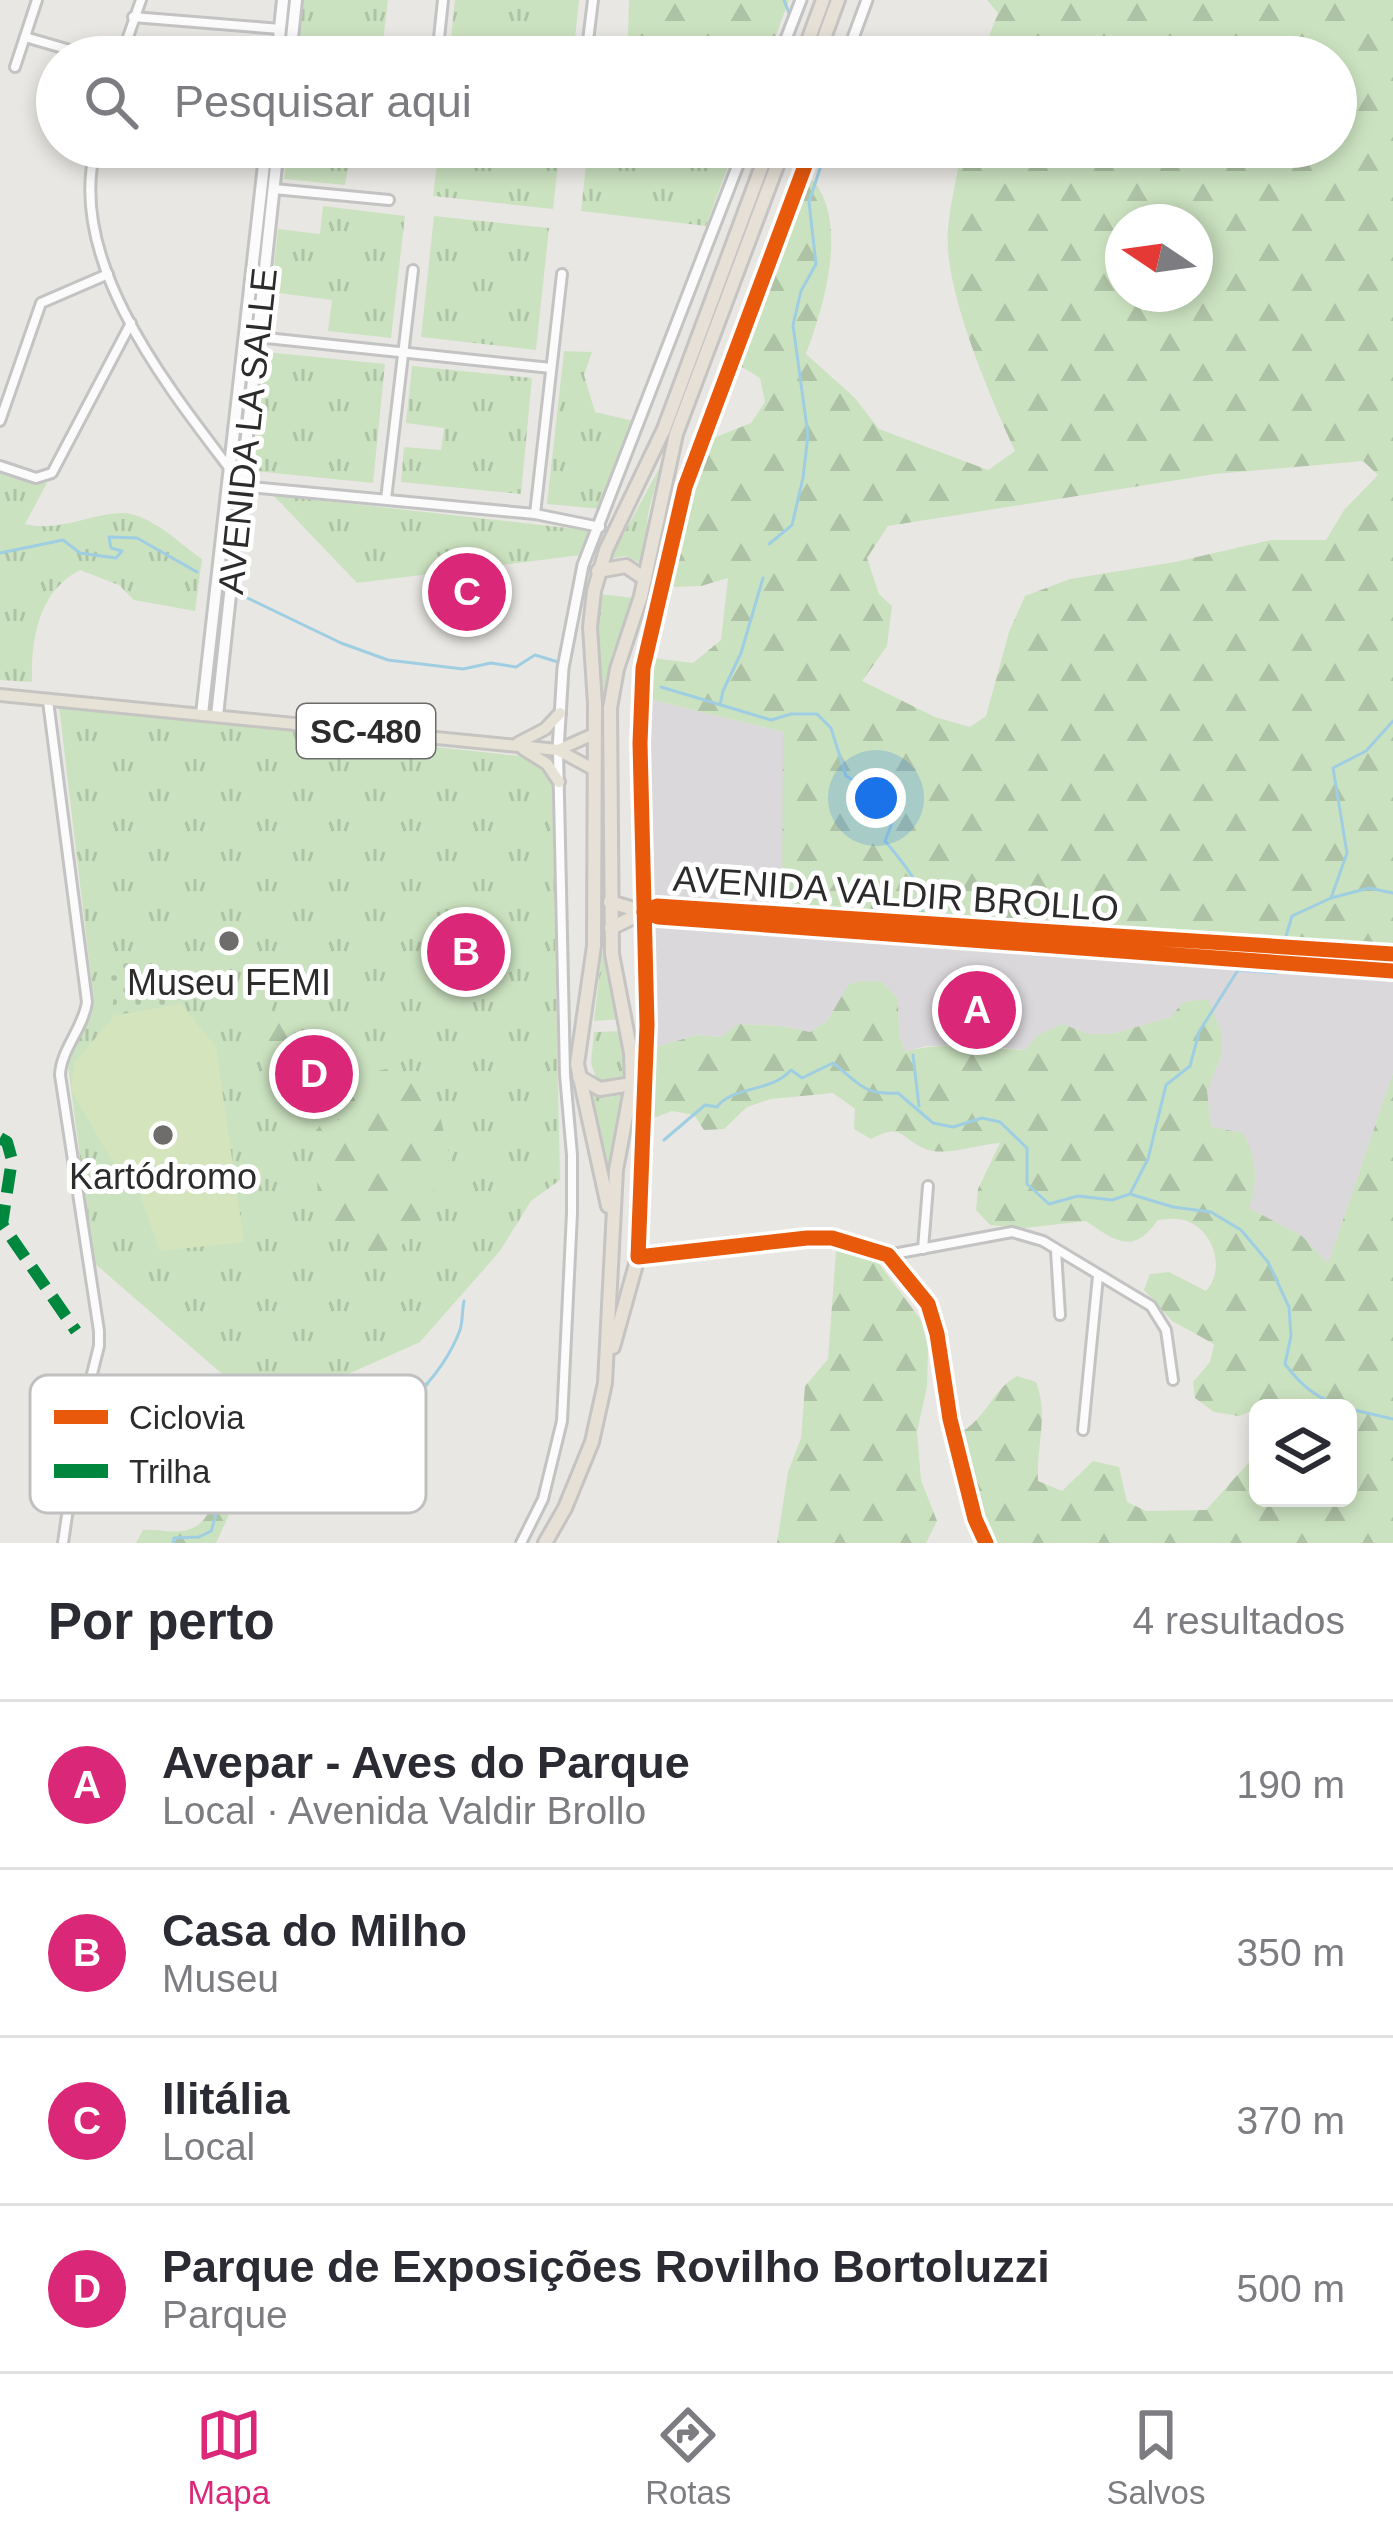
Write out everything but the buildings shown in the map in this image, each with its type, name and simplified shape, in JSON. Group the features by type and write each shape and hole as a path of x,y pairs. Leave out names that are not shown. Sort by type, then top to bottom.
{"highway":[{"path":"810,36 824,0"},
{"path":"825,36 838,0"},
{"path":"611,1231 602,1168 579,1077 578,1046 593,946 590,627 598,571 664,429 761,168"},
{"path":"608,1366 616,1170 632,1084 611,928 610,708 645,579 676,434 776,168"},
{"path":"598,571 626,566 645,579"},
{"path":"610,902 644,912"},
{"path":"611,928 644,912"},
{"path":"579,1077 606,1090 632,1084"},
{"path":"545,1543 592,1442 638,1257"}],"main road":[{"path":"279,36 284,0"},
{"path":"292,36 296,0"},
{"name":"AVENIDA LA SALLE","path":"217,716 256,337 254,302 264,168"},
{"name":"AVENIDA LA SALLE","path":"202,715 231,470 276,168"},
{"name":"SC-480","path":"0,695 558,749 593,769"},
{"path":"514,745 545,729 560,713"},
{"name":"SC-480","path":"558,749 593,734"},
{"path":"514,745 547,764 559,782"}],"street":[{"path":"15,67 37,0"},
{"path":"439,36 443,0"},
{"path":"589,36 593,0"},
{"path":"787,36 801,0"},
{"path":"854,36 867,0"},
{"path":"127,36 139,1"},
{"path":"133,17 280,29"},
{"path":"25,37 36,40"},
{"path":"90,168 90,205 108,274 168,383 231,470"},
{"path":"520,1543 543,1499 562,1421 572,1156 565,1075 558,749 574,607 584,565 738,168"},
{"path":"804,168 685,488 657,600 641,697 647,1025 638,1257 808,1238 832,1238 888,1256 1012,1232 1055,1250 1151,1306 1166,1330 1173,1380"},
{"path":"274,190 389,200"},
{"path":"386,499 413,270"},
{"path":"0,421 41,303 108,274"},
{"path":"535,514 562,274"},
{"path":"0,466 46,477 131,323"},
{"path":"256,337 551,368"},
{"path":"229,485 535,514 600,526"},
{"path":"48,701 87,1002 84,1021 62,1057 60,1076 99,1331 92,1375"},
{"name":"AVENIDA VALDIR BROLLO","path":"644,912 657,906 1393,954"},
{"name":"AVENIDA VALDIR BROLLO","path":"644,912 658,917 1393,971"},
{"path":"923,1249 928,1186"},
{"path":"1055,1250 1060,1315"},
{"path":"888,1256 928,1304 950,1419 975,1519 986,1543"},
{"path":"1083,1430 1098,1276"},
{"path":"63,1543 67,1513"}],"shaded area":[{"path":"645,698 783,732 783,911 1393,947 1393,1073 1328,1265 1302,1236 1249,1208 1243,1133 1211,1128 1207,1089 1221,1057 1171,1017 1112,1034 1038,1036 1025,1050 970,1045 926,1046 904,1052 898,999 864,981 849,985 827,1021 810,1032 741,1024 721,1037 696,1035 651,1049"}],"green space":[{"path":"303,0 388,0 384,36 299,36"},
{"path":"455,0 579,0 575,36 451,36"},
{"path":"629,0 789,0 776,36 628,36"},
{"path":"987,0 1393,0 1393,947 782,911 783,732 645,698 653,658 693,663 721,640 728,578 701,586 670,587 706,441 751,423 765,402 760,378 739,365 809,176 822,194 831,238 826,288 806,354 854,397 879,429 988,470 1015,451 970,342 953,282 948,230 958,168 1357,168 1357,36 989,36 998,13","holes":["1363,461 1378,475 1344,510 1326,540 1271,540 1070,579 1025,596 1009,632 986,716 970,727 935,717 862,681 887,646 892,606 879,594 867,558 888,526 1215,474"]},
{"path":"285,168 348,168 345,185 284,179"},
{"path":"436,168 558,168 553,209 433,196"},
{"path":"586,168 727,168 706,226 581,211"},
{"path":"323,206 405,216 391,338 328,331 332,300 271,292 278,229 320,234"},
{"path":"434,216 549,228 536,350 421,337"},
{"path":"564,351 592,352 584,375 595,412 634,421 602,509 547,504"},
{"path":"266,352 385,364 373,483 254,471"},
{"path":"412,366 532,378 521,494 401,482 404,447 441,450 444,428 406,423"},
{"path":"660,467 648,514 643,564 625,556 610,559"},
{"path":"0,471 47,483 25,524 50,526 120,513 142,517 163,530 202,559 195,611 134,600 119,585 80,570 55,590 40,617 32,682 0,680"},
{"path":"273,495 594,531 581,555 357,583"},
{"path":"599,594 634,598 612,656 604,707 597,638"},
{"path":"59,706 519,756 539,765 552,782 560,1180 531,1201 500,1251 420,1342 346,1375 223,1375 94,1263 67,1058 94,1003"},
{"path":"602,952 622,1019 594,1021"},
{"path":"165,957 171,1006 115,1015 109,965"},
{"path":"269,980 273,1018 294,1029 300,1073 266,1078 253,983"},
{"path":"882,982 898,999 899,1035 905,1052 950,1046 1025,1050 1038,1035 1062,1024 1088,1034 1112,1034 1171,1017 1183,1002 1208,999 1222,1033 1221,1057 1207,1090 1211,1127 1243,1133 1255,1179 1249,1208 1302,1236 1328,1264 1393,1073 1393,1543 983,1543 955,1436 1017,1376 1036,1382 1040,1394 1038,1481 1062,1491 1093,1461 1119,1467 1127,1502 1146,1511 1206,1510 1249,1462 1249,1507 1357,1507 1357,1399 1249,1399 1249,1412 1239,1416 1214,1412 1195,1398 1193,1382 1210,1362 1214,1344 1172,1321 1144,1290 1150,1274 1169,1272 1206,1291 1216,1263 1205,1235 1178,1219 1158,1220 1141,1238 1124,1242 1086,1221 1025,1228 990,1225 976,1210 978,1189 1000,1143 941,1152 894,1132 871,1139 854,1129 855,1109 833,1093 771,1099 747,1107 724,1129 704,1130 694,1115 672,1111 651,1119 651,1049 696,1035 721,1037 738,1024 810,1032 827,1021 849,984"},
{"name":"Kartódromo","path":"181,1004 216,1047 244,1242 160,1251 139,1191 124,1181 71,1090 74,1063 114,1016"},
{"path":"623,1031 627,1067 621,1080 597,1081 591,1063 594,1032"},
{"path":"386,1069 426,1080 450,1158 433,1180 435,1195 423,1195 425,1214 400,1248 388,1249 376,1264 362,1251 349,1225 320,1227 314,1133 322,1123 339,1120 329,1082"},
{"path":"592,1091 603,1098 626,1094 611,1184"},
{"path":"836,1251 877,1261 921,1320 928,1348 927,1387 917,1432 921,1480 937,1521 926,1543 777,1543 788,1472 801,1438 805,1386 828,1359"},
{"path":"228,1513 216,1543 136,1543 143,1530 182,1531 206,1516"}],"waterway":[{"path":"784,0 789,13"},
{"path":"769,544 792,525 803,478 808,435 793,325 801,291 816,264 809,202 820,168"},
{"path":"0,553 63,540 80,553 116,558 122,551 111,548 109,537 137,538 197,572"},
{"path":"720,705 763,578"},
{"path":"237,593 388,660 463,669 491,663 516,667 535,655 558,662"},
{"path":"661,687 771,720 817,714 831,728 846,776 877,794 892,823 885,841 917,886 922,918"},
{"path":"1284,943 1292,916 1331,898 1347,853 1333,768 1366,751 1393,721"},
{"path":"1331,898 1369,888 1393,893"},
{"path":"1131,1192 1148,1159 1166,1085 1190,1066 1199,1032 1238,970 1276,973 1278,968"},
{"path":"913,1055 919,1106"},
{"path":"664,1140 705,1105 717,1107 791,1070 802,1078 833,1063 868,1090 898,1093 933,1123 953,1127 982,1118 1000,1122 1027,1148 1027,1184 1049,1204 1078,1196 1112,1200 1130,1194 1211,1212 1241,1230 1268,1262 1289,1307 1291,1336 1285,1364 1325,1399"},
{"path":"426,1384 452,1347 461,1327 464,1301"},
{"path":"1357,1411 1393,1419"},
{"path":"173,1543 174,1538 199,1537 211,1531 216,1513"}],"marked path":[{"path":"0,1138 7,1142 12,1160 2,1224 76,1331"}],"cycle path":[{"path":"804,168 685,487 643,668 640,743 647,1025 638,1257 807,1238 832,1238 888,1255 928,1304 950,1419 975,1519 986,1543"},
{"path":"1393,954 657,906 644,912 658,917 1393,971"}],"place":[{"name":"Ilitália","path":"467,592"},
{"name":"Museu FEMI","path":"229,941"},
{"name":"Casa do Milho","path":"466,952"},
{"name":"Avepar - Aves do Parque","path":"977,1010"},
{"name":"Parque de Exposições Rovilho Bortoluzzi","path":"314,1074"},
{"name":"Kartódromo","path":"163,1135"}]}
